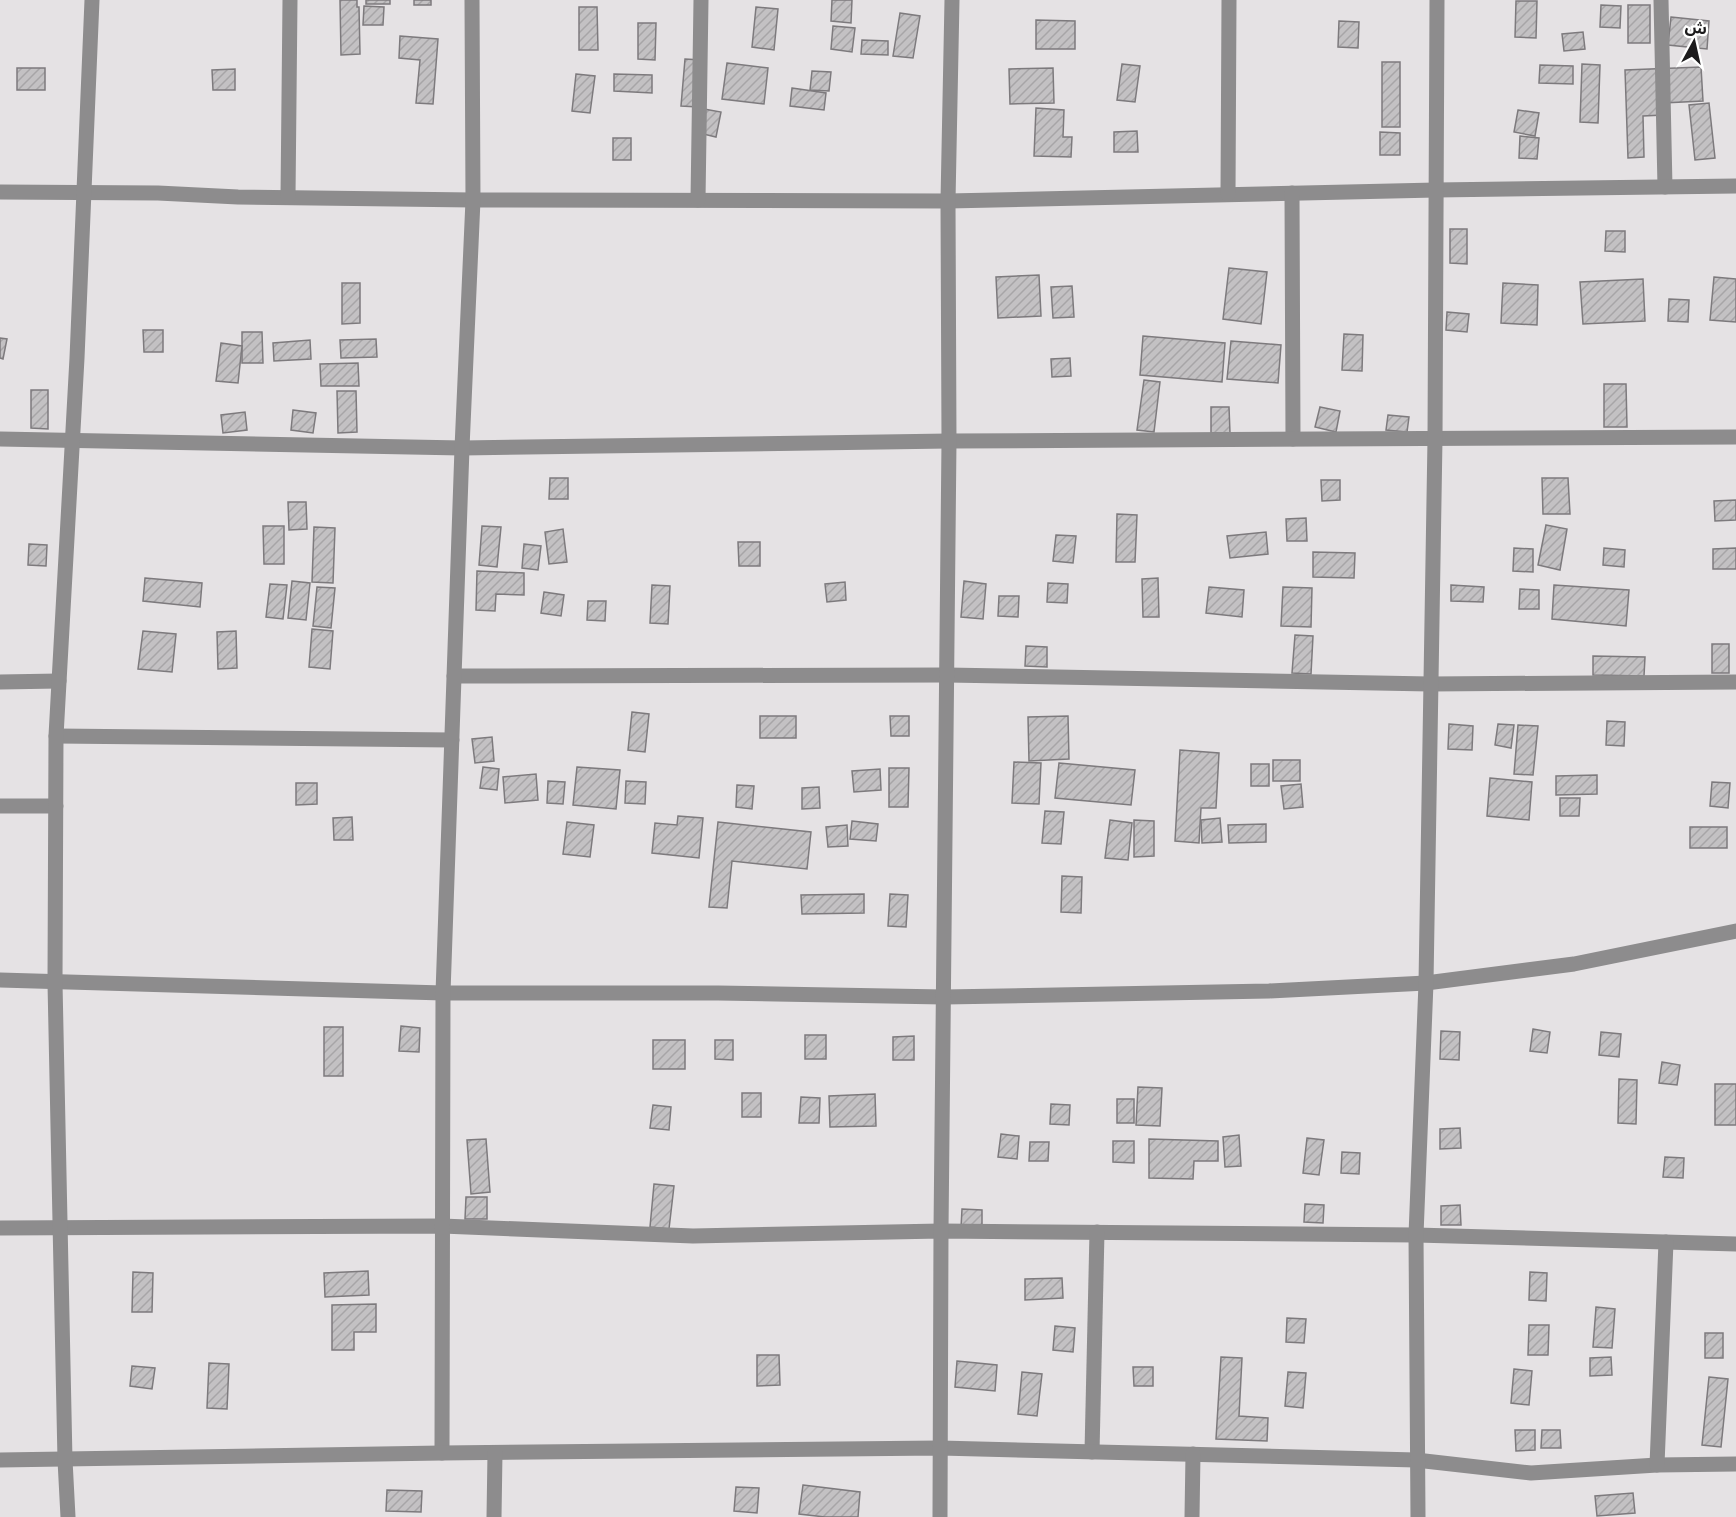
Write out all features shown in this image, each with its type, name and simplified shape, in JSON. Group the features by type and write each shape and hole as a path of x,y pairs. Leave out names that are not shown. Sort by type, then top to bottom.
{"street":[{"path":"68,1517 55,983 56,736 93,0"},
{"path":"288,197 290,0"},
{"path":"442,1453 443,993 473,200 472,0"},
{"path":"698,200 701,0"},
{"path":"940,1517 949,441 948,201 952,0"},
{"path":"1228,194 1229,0"},
{"path":"1418,1517 1416,1235 1426,983 1435,439 1437,0"},
{"path":"1661,0 1665,187"},
{"path":"0,192 473,200 948,201 1736,186"},
{"path":"1292,193 1293,439"},
{"path":"0,439 462,448 949,441 1736,437"},
{"path":"454,676 947,675 1430,684 1736,682"},
{"path":"0,682 59,681"},
{"path":"56,736 452,740"},
{"path":"0,806 56,806"},
{"path":"0,980 443,993 718,993 944,997 1269,991 1426,983 1574,964 1736,931"},
{"path":"0,1228 442,1226 693,1236 941,1231 1097,1232 1416,1235 1736,1244"},
{"path":"1092,1452 1097,1232"},
{"path":"1657,1465 1666,1242"},
{"path":"0,1461 442,1453 940,1448 1416,1460 1531,1473 1657,1465 1736,1464"},
{"path":"494,1517 495,1453"},
{"path":"1192,1517 1193,1454"}],"building":[{"path":"340,0 357,0 360,54 341,55"},
{"path":"366,0 390,0 390,4 366,4"},
{"path":"414,0 431,0 431,5 414,5"},
{"path":"832,0 852,0 851,23 831,21"},
{"path":"1516,1 1537,1 1536,38 1515,37"},
{"path":"1601,5 1621,6 1620,28 1600,27"},
{"path":"1628,5 1650,5 1650,43 1628,43"},
{"path":"364,6 384,7 383,25 363,25"},
{"path":"579,7 597,7 598,50 579,50"},
{"path":"756,7 778,9 774,50 752,47"},
{"path":"900,13 920,16 913,58 893,56"},
{"path":"1671,17 1709,21 1707,49 1668,45"},
{"path":"1036,20 1075,21 1075,49 1036,49"},
{"path":"1339,21 1359,22 1358,48 1338,47"},
{"path":"638,23 656,23 655,60 638,59"},
{"path":"833,26 855,28 852,52 831,49"},
{"path":"1583,32 1585,49 1564,51 1562,34"},
{"path":"400,36 438,39 433,104 416,103 420,60 399,58"},
{"path":"862,40 888,41 888,55 861,54"},
{"path":"685,59 701,60 698,107 681,106"},
{"path":"1382,62 1400,62 1400,127 1382,127"},
{"path":"727,63 768,68 764,104 722,99"},
{"path":"1122,64 1140,66 1135,102 1117,100"},
{"path":"1582,64 1600,65 1598,123 1580,122"},
{"path":"1540,65 1573,66 1573,84 1539,83"},
{"path":"1701,67 1703,101 1663,103 1663,115 1643,116 1644,157 1628,158 1625,70"},
{"path":"17,68 45,68 45,90 17,90"},
{"path":"1053,68 1054,103 1010,104 1009,69"},
{"path":"235,69 235,90 213,90 212,70"},
{"path":"812,71 831,72 829,91 810,90"},
{"path":"576,74 595,76 590,113 572,111"},
{"path":"614,74 652,75 652,93 614,91"},
{"path":"792,88 826,93 824,110 790,106"},
{"path":"1709,103 1715,158 1695,160 1689,105"},
{"path":"1036,108 1064,110 1063,137 1072,137 1071,157 1034,156"},
{"path":"704,109 721,112 716,137 699,133"},
{"path":"1518,110 1539,113 1535,136 1514,132"},
{"path":"1137,131 1138,152 1114,152 1114,132"},
{"path":"1380,132 1400,133 1400,155 1380,155"},
{"path":"1520,136 1539,138 1537,159 1519,158"},
{"path":"613,138 631,138 631,160 613,160"},
{"path":"1450,229 1467,229 1467,264 1450,263"},
{"path":"1606,231 1625,231 1625,252 1605,251"},
{"path":"1229,268 1267,272 1261,324 1223,319"},
{"path":"1039,275 1041,316 998,318 996,277"},
{"path":"1714,277 1736,279 1736,322 1710,320"},
{"path":"1643,279 1645,321 1583,324 1580,282"},
{"path":"342,283 360,283 360,323 342,324"},
{"path":"1503,283 1538,285 1537,325 1501,323"},
{"path":"1072,286 1074,317 1053,318 1051,287"},
{"path":"1669,299 1689,300 1688,322 1668,321"},
{"path":"1447,312 1469,314 1467,332 1446,330"},
{"path":"143,330 163,330 163,352 144,352"},
{"path":"242,332 262,332 263,363 242,363"},
{"path":"1344,334 1363,335 1362,371 1342,370"},
{"path":"1143,336 1225,343 1222,382 1140,375"},
{"path":"0,338 7,339 3,359 0,358"},
{"path":"376,339 377,357 341,358 340,340"},
{"path":"310,340 311,359 274,361 273,343"},
{"path":"1231,341 1281,345 1278,383 1227,379"},
{"path":"221,343 242,346 238,383 216,381"},
{"path":"1070,358 1071,376 1052,377 1051,359"},
{"path":"358,363 359,386 321,386 320,364"},
{"path":"1144,380 1160,382 1154,432 1137,430"},
{"path":"1604,384 1626,384 1627,427 1604,427"},
{"path":"31,390 48,390 48,429 31,428"},
{"path":"337,391 356,391 357,432 338,433"},
{"path":"1211,407 1229,407 1230,433 1211,433"},
{"path":"1320,407 1340,411 1336,432 1315,427"},
{"path":"293,410 316,413 313,433 291,430"},
{"path":"245,412 247,430 223,433 221,415"},
{"path":"1388,415 1409,417 1407,432 1386,430"},
{"path":"550,478 568,478 568,499 549,499"},
{"path":"1542,478 1568,478 1570,514 1543,514"},
{"path":"1321,480 1340,480 1340,500 1322,501"},
{"path":"1736,500 1736,520 1715,521 1714,501"},
{"path":"288,502 306,502 307,529 289,530"},
{"path":"1117,514 1137,515 1135,562 1116,562"},
{"path":"1306,518 1307,541 1287,541 1286,519"},
{"path":"1546,525 1567,529 1560,570 1538,565"},
{"path":"263,526 284,526 284,564 264,564"},
{"path":"482,526 501,527 497,567 479,565"},
{"path":"314,527 335,528 333,583 312,582"},
{"path":"563,529 567,562 549,564 545,532"},
{"path":"1266,532 1268,554 1230,558 1227,536"},
{"path":"1056,535 1076,536 1073,563 1053,561"},
{"path":"738,542 760,542 760,566 739,566"},
{"path":"29,544 47,545 46,566 28,565"},
{"path":"524,544 541,546 538,570 522,568"},
{"path":"1514,548 1533,549 1533,572 1513,571"},
{"path":"1604,548 1625,550 1624,567 1603,565"},
{"path":"1736,548 1736,569 1713,569 1713,549"},
{"path":"1313,552 1355,553 1354,578 1313,577"},
{"path":"477,571 524,573 524,595 496,594 495,611 476,610"},
{"path":"145,578 202,583 200,607 143,601"},
{"path":"1158,578 1159,617 1143,617 1142,579"},
{"path":"292,581 310,583 306,620 288,618"},
{"path":"964,581 986,584 983,619 961,617"},
{"path":"845,582 846,600 827,602 825,584"},
{"path":"1048,583 1068,584 1067,603 1047,602"},
{"path":"270,584 287,585 283,619 266,617"},
{"path":"652,585 670,586 668,624 650,623"},
{"path":"1451,585 1484,587 1483,602 1451,601"},
{"path":"1554,585 1629,590 1626,626 1552,619"},
{"path":"317,587 335,588 331,628 313,626"},
{"path":"1209,587 1244,590 1242,617 1206,613"},
{"path":"1283,587 1312,588 1311,627 1281,626"},
{"path":"1520,589 1539,590 1539,609 1519,609"},
{"path":"544,592 564,595 561,616 541,613"},
{"path":"999,596 1019,596 1018,617 998,616"},
{"path":"588,601 606,601 605,621 587,620"},
{"path":"312,629 333,631 330,669 309,667"},
{"path":"143,631 176,634 172,672 138,669"},
{"path":"236,631 237,668 218,669 217,632"},
{"path":"1295,635 1313,636 1311,674 1292,673"},
{"path":"1712,644 1729,644 1729,673 1712,673"},
{"path":"1026,646 1047,647 1047,667 1025,666"},
{"path":"1593,656 1645,657 1644,676 1593,675"},
{"path":"632,712 649,714 645,752 628,750"},
{"path":"760,716 796,716 796,738 760,738"},
{"path":"890,716 909,716 909,736 891,736"},
{"path":"1068,716 1069,759 1029,761 1028,717"},
{"path":"1607,721 1625,722 1624,746 1606,745"},
{"path":"1449,724 1473,726 1472,750 1448,749"},
{"path":"1498,724 1514,725 1511,748 1495,745"},
{"path":"1518,725 1538,726 1533,775 1514,774"},
{"path":"492,737 494,761 475,763 472,739"},
{"path":"1180,750 1219,753 1216,808 1201,808 1199,843 1175,841"},
{"path":"1273,760 1300,760 1300,781 1273,781"},
{"path":"1014,762 1041,763 1039,804 1012,803"},
{"path":"1059,763 1135,770 1131,805 1055,798"},
{"path":"1251,764 1269,764 1269,786 1251,786"},
{"path":"483,767 499,769 497,790 480,788"},
{"path":"577,767 620,770 616,809 573,805"},
{"path":"889,768 909,768 908,807 889,807"},
{"path":"880,769 881,790 854,792 852,771"},
{"path":"536,774 538,800 505,803 503,777"},
{"path":"1597,775 1597,794 1556,795 1556,776"},
{"path":"1490,778 1532,782 1529,820 1487,816"},
{"path":"548,781 565,782 563,804 547,803"},
{"path":"626,781 646,782 645,804 625,803"},
{"path":"1712,782 1730,783 1728,808 1710,806"},
{"path":"296,783 317,783 317,804 296,805"},
{"path":"1301,784 1303,807 1284,809 1281,786"},
{"path":"737,785 754,786 752,809 736,807"},
{"path":"819,787 820,808 802,809 802,788"},
{"path":"1560,798 1580,798 1579,816 1560,816"},
{"path":"1045,811 1064,812 1061,844 1042,843"},
{"path":"678,816 703,818 699,858 652,853 655,823 677,825"},
{"path":"352,817 353,840 334,840 333,818"},
{"path":"1220,818 1222,842 1202,843 1201,820"},
{"path":"1110,820 1132,823 1128,860 1105,858"},
{"path":"1134,820 1154,821 1154,856 1134,857"},
{"path":"852,821 878,824 876,841 850,839"},
{"path":"567,822 594,825 590,857 563,854"},
{"path":"718,822 811,832 807,869 732,861 727,908 709,907"},
{"path":"1266,824 1266,842 1229,843 1228,825"},
{"path":"847,825 848,846 828,847 826,827"},
{"path":"1690,827 1727,827 1727,848 1690,848"},
{"path":"1062,876 1082,877 1081,913 1061,912"},
{"path":"864,894 864,913 802,914 801,895"},
{"path":"890,894 908,895 906,927 888,926"},
{"path":"401,1026 420,1028 419,1052 399,1051"},
{"path":"324,1027 343,1027 343,1076 324,1076"},
{"path":"1533,1029 1550,1032 1547,1053 1530,1051"},
{"path":"1441,1031 1460,1032 1459,1060 1440,1059"},
{"path":"1601,1032 1621,1034 1619,1057 1599,1055"},
{"path":"805,1035 826,1035 826,1059 805,1059"},
{"path":"914,1036 914,1060 893,1060 893,1037"},
{"path":"653,1040 685,1040 685,1069 653,1069"},
{"path":"715,1040 733,1040 733,1060 715,1059"},
{"path":"1662,1062 1680,1065 1677,1085 1659,1083"},
{"path":"1619,1079 1637,1080 1636,1124 1618,1123"},
{"path":"1715,1084 1736,1084 1736,1125 1715,1125"},
{"path":"1138,1087 1162,1088 1160,1126 1136,1125"},
{"path":"742,1093 761,1093 761,1117 742,1117"},
{"path":"875,1094 876,1126 830,1127 829,1096"},
{"path":"801,1097 820,1098 819,1123 799,1123"},
{"path":"1117,1099 1134,1099 1134,1123 1117,1123"},
{"path":"1051,1104 1070,1105 1069,1125 1050,1124"},
{"path":"653,1105 671,1107 669,1130 650,1128"},
{"path":"1460,1128 1461,1148 1440,1149 1440,1129"},
{"path":"1001,1134 1019,1136 1017,1159 998,1157"},
{"path":"1239,1135 1241,1166 1225,1167 1223,1137"},
{"path":"1307,1138 1324,1140 1319,1175 1303,1173"},
{"path":"486,1139 490,1192 471,1194 467,1140"},
{"path":"1149,1139 1218,1141 1218,1161 1194,1161 1193,1179 1149,1178"},
{"path":"1113,1141 1134,1141 1134,1163 1113,1162"},
{"path":"1030,1142 1049,1142 1048,1161 1029,1161"},
{"path":"1342,1152 1360,1153 1359,1174 1341,1173"},
{"path":"1665,1157 1684,1158 1683,1178 1663,1177"},
{"path":"654,1184 674,1186 669,1229 650,1227"},
{"path":"466,1197 487,1197 487,1219 465,1219"},
{"path":"1305,1204 1324,1205 1323,1223 1304,1222"},
{"path":"1460,1205 1461,1225 1441,1225 1441,1206"},
{"path":"962,1209 982,1210 982,1228 961,1228"},
{"path":"368,1271 369,1295 325,1297 324,1273"},
{"path":"133,1272 153,1273 152,1312 132,1312"},
{"path":"1530,1272 1547,1273 1546,1301 1529,1300"},
{"path":"1062,1278 1063,1298 1025,1300 1025,1279"},
{"path":"376,1304 376,1332 354,1332 354,1350 332,1350 332,1305"},
{"path":"1596,1307 1615,1309 1612,1348 1593,1347"},
{"path":"1287,1318 1306,1319 1304,1343 1286,1342"},
{"path":"1529,1325 1549,1325 1548,1355 1528,1355"},
{"path":"1055,1326 1075,1328 1073,1352 1053,1350"},
{"path":"1705,1333 1723,1333 1723,1358 1705,1358"},
{"path":"757,1355 779,1355 780,1385 757,1386"},
{"path":"1221,1357 1242,1358 1239,1416 1268,1418 1267,1441 1216,1439"},
{"path":"1611,1357 1612,1375 1590,1376 1590,1358"},
{"path":"957,1361 997,1365 995,1391 955,1387"},
{"path":"209,1363 229,1364 227,1409 207,1408"},
{"path":"132,1366 155,1368 152,1389 130,1386"},
{"path":"1133,1367 1153,1367 1153,1386 1134,1386"},
{"path":"1514,1369 1532,1371 1529,1405 1511,1403"},
{"path":"1022,1372 1042,1374 1037,1416 1018,1414"},
{"path":"1288,1372 1306,1373 1303,1408 1285,1406"},
{"path":"1709,1377 1728,1379 1721,1447 1702,1445"},
{"path":"1515,1430 1535,1430 1535,1450 1516,1451"},
{"path":"1542,1430 1560,1430 1561,1448 1541,1448"},
{"path":"803,1485 860,1492 858,1517 799,1514"},
{"path":"736,1487 759,1488 757,1513 734,1511"},
{"path":"387,1490 422,1491 421,1512 386,1511"},
{"path":"1633,1493 1635,1513 1597,1516 1595,1496"}]}
